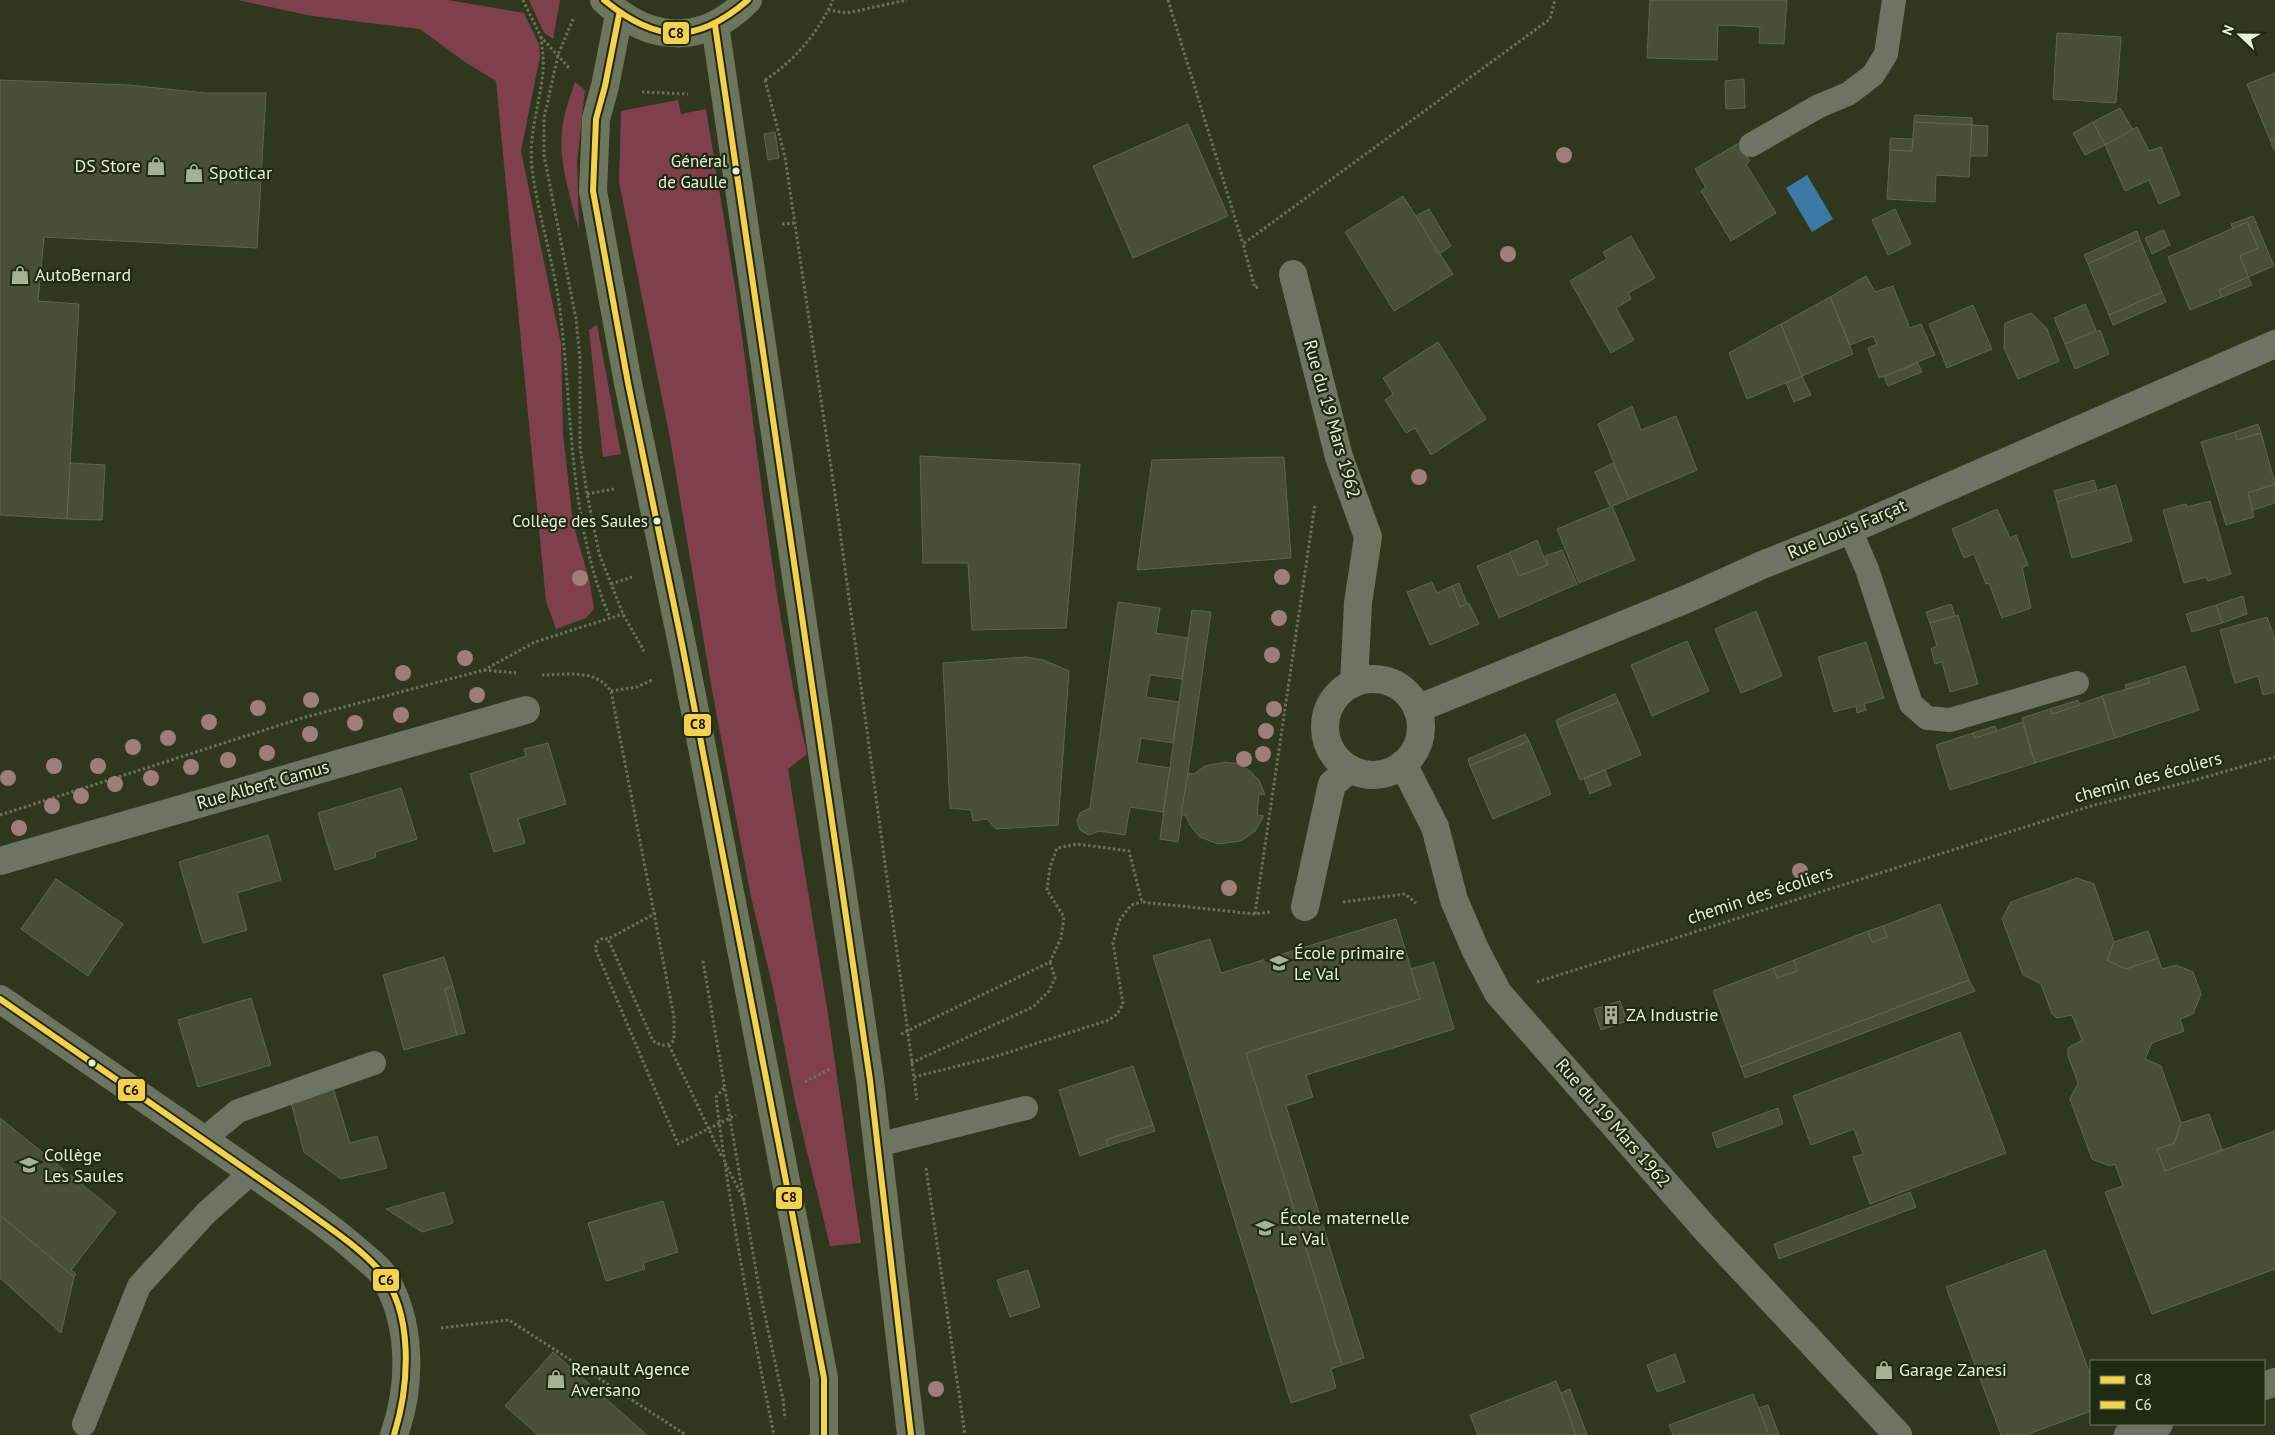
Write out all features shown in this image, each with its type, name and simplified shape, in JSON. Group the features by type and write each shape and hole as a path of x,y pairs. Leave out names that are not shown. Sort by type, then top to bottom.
{"main road":[{"path":"748,0 735,13 715,25 691,32 666,33 642,27 612,8 605,86 596,119 593,191 628,383 680,634 824,1378 824,1435"},
{"path":"715,25 868,1070 911,1435"}],"street":[{"name":"Rue du 19 Mars 1962","path":"1293,274 1339,457 1368,537 1358,603 1354,683"},
{"name":"Rue Louis Farçat","path":"1417,709 1689,598 1762,564 1850,530 2275,344"},
{"path":"1368,680 1384,680 1398,686 1410,696 1417,709 1421,724 1419,739 1413,753 1403,764 1391,772 1378,775 1363,774 1350,769 1338,760 1329,748 1325,733 1326,718 1331,703 1341,691 1354,683 1368,680"},
{"name":"Rue Albert Camus","path":"0,860 526,710"},
{"name":"Rue du 19 Mars 1962","path":"1403,764 1435,826 1454,900 1475,949 1498,993 1710,1233 1898,1435"},
{"path":"1305,907 1332,784 1350,769"},
{"path":"0,999 344,1238 382,1273 397,1300 404,1332 406,1370 402,1405 394,1435"},
{"path":"824,1378 831,1435"},
{"path":"2128,1435 2156,1425"}],"lane":[{"path":"1751,145 1819,106 1848,94 1873,75 1886,54 1894,0"},
{"path":"1850,530 1866,569 1911,704 1927,718 1950,720 2077,683"},
{"path":"204,1139 238,1112 374,1063"},
{"path":"877,1145 921,1136 1026,1108"},
{"path":"84,1424 139,1286 206,1213 251,1173"}],"path":[{"path":"833,0 811,39 789,63 765,80 785,157 834,487 921,1136 965,1435"},
{"path":"828,10 847,13 907,0"},
{"path":"1168,0 1243,244 1254,288 1293,274"},
{"path":"1243,244 1550,19 1555,0"},
{"path":"0,815 302,718 484,670 535,642 623,614 599,553 587,494 580,447 580,359 576,319 544,155 544,118 558,55 575,16"},
{"path":"541,37 543,70 532,129 532,168 558,296 567,368 571,446 582,530 598,589 610,618"},
{"path":"914,1077 997,1056 1109,1020 1118,1013 1123,1004 1113,943 1119,921 1130,905 1142,902 1255,914 1316,497 1348,482"},
{"path":"587,494 615,489"},
{"path":"610,584 634,576"},
{"path":"484,670 524,673"},
{"path":"534,674 572,674 594,677 607,684 611,691 656,914 674,1017 674,1040 669,1045 660,1045 653,1041 608,939"},
{"path":"611,691 637,687 654,679"},
{"name":"chemin des écoliers","path":"1498,993 2091,806 2192,781 2275,757"},
{"path":"911,1063 1033,1007 1049,991 1055,978 1050,962 1061,938 1064,917 1047,890 1050,867 1057,848 1077,844 1129,851 1142,902"},
{"path":"1305,907 1405,894 1418,907"},
{"path":"595,948 600,939 608,939 656,914"},
{"path":"669,1045 747,1206"},
{"path":"774,1435 743,1282 724,1160 716,1097 724,1088 747,1206 760,1288 783,1399 786,1426"},
{"path":"404,1332 509,1320 686,1435"}],"shaded area":[{"path":"238,0 448,0 524,13 539,44 540,56 521,151 561,344 563,433 573,523 590,583 594,609 586,618 556,629 546,601 496,81 465,62 420,29 312,16"},
{"path":"529,0 560,0 553,39 544,33"},
{"path":"575,82 585,90 577,161 579,229 566,180 562,155 564,118"},
{"path":"678,100 681,114 706,109 731,263 776,590 795,699 807,754 788,769 828,1014 861,1243 830,1246 796,1106 773,988 751,897 712,690 670,438 619,182 621,111"},
{"path":"597,325 621,454 603,457 589,330"}],"water":[{"path":"1807,175 1833,219 1812,232 1786,188"}],"building":[{"path":"1650,0 1787,0 1784,44 1759,43 1760,27 1718,25 1717,60 1647,58"},
{"path":"2057,33 2121,37 2116,103 2053,99"},
{"path":"2275,73 2275,138 2270,140 2247,84"},
{"path":"1744,79 1745,108 1726,109 1725,81"},
{"name":"AutoBernard","path":"0,80 129,85 205,93 266,93 257,248 44,237 38,301 79,304 67,519 0,515"},
{"path":"2120,108 2133,130 2105,145 2093,122"},
{"path":"1915,115 1972,118 1972,125 1914,122"},
{"path":"1914,122 1972,125 1969,177 1936,175 1935,202 1887,199 1890,150 1912,151"},
{"path":"2093,122 2105,145 2085,155 2073,133"},
{"path":"1188,124 1228,216 1133,258 1093,166"},
{"path":"1972,125 1988,126 1987,156 1970,156"},
{"path":"2137,127 2149,151 2161,147 2180,195 2159,204 2149,180 2125,191 2105,145"},
{"name":"Général de Gaulle","path":"775,132 779,158 768,160 764,134"},
{"path":"1890,138 1913,139 1912,151 1890,150"},
{"path":"2275,138 2275,150 2274,150 2270,140"},
{"path":"1739,143 1750,161 1746,164 1776,213 1731,241 1701,191 1706,188 1695,169"},
{"path":"1403,196 1453,274 1394,311 1345,232"},
{"path":"1429,209 1451,246 1439,254 1416,216"},
{"path":"1895,209 1911,244 1888,255 1872,220"},
{"path":"2253,216 2274,266 2248,277 2240,256 2258,248 2247,222 2233,229 2231,224"},
{"path":"2247,222 2258,248 2240,256 2248,277 2219,290 2222,297 2190,310 2168,257"},
{"path":"2164,230 2170,245 2152,254 2145,238"},
{"path":"2137,231 2140,240 2088,264 2084,255"},
{"path":"1631,236 1655,278 1628,293 1631,299 1616,308 1634,340 1611,353 1570,281 1607,259 1603,252"},
{"path":"2140,240 2162,292 2109,315 2088,264"},
{"path":"1866,276 1875,292 1893,286 1910,328 1921,324 1935,355 1879,378 1868,348 1877,344 1873,336 1850,345 1830,297"},
{"path":"2248,277 2252,285 2222,297 2219,290"},
{"path":"2162,292 2166,302 2113,325 2109,315"},
{"path":"1830,297 1853,354 1802,376 1781,324"},
{"path":"2085,304 2096,330 2065,344 2054,318"},
{"path":"1973,305 1992,349 1947,368 1929,324"},
{"path":"2031,313 2047,329 2059,361 2018,379 2004,348 2005,323"},
{"path":"1781,324 1802,376 1747,399 1729,353"},
{"path":"2100,330 2109,354 2075,369 2065,344"},
{"path":"1438,342 1486,419 1431,455 1415,428 1406,433 1385,400 1393,394 1383,378"},
{"path":"1918,363 1922,372 1888,386 1884,377"},
{"path":"1802,376 1811,395 1794,402 1786,383"},
{"path":"1632,406 1641,430 1676,416 1697,470 1629,499 1598,424"},
{"path":"2258,424 2261,433 2237,440 2235,432"},
{"path":"2235,432 2237,440 2261,433 2275,484 2248,493 2254,517 2226,525 2201,442"},
{"path":"920,456 1080,464 1066,628 972,630 968,563 923,563"},
{"path":"1284,457 1291,558 1137,570 1152,460"},
{"path":"70,463 105,465 102,520 67,519"},
{"path":"1613,463 1629,499 1612,506 1635,560 1579,583 1557,529 1610,507 1595,472"},
{"path":"2094,480 2097,491 2057,502 2054,491"},
{"path":"2275,484 2275,503 2253,510 2248,493"},
{"path":"2116,485 2132,541 2072,558 2057,502"},
{"path":"2210,501 2231,574 2208,581 2206,577 2184,583 2163,510 2186,504 2187,507"},
{"path":"1997,509 2010,538 2016,535 2028,565 2022,567 2031,608 2002,618 1989,583 1986,584 1974,554 1964,558 1952,529"},
{"path":"1537,540 1547,565 1519,576 1509,553"},
{"path":"1562,550 1577,584 1499,618 1477,566 1509,553 1519,576 1548,565 1545,556"},
{"path":"1432,582 1437,593 1452,586 1460,607 1469,603 1479,624 1430,645 1407,592"},
{"path":"1459,583 1467,604 1460,607 1452,586"},
{"path":"2243,596 2247,614 2222,623 2216,605"},
{"path":"1118,602 1160,608 1156,633 1188,638 1182,679 1150,675 1146,697 1179,702 1173,743 1141,738 1137,763 1170,768 1163,812 1130,807 1125,835 1099,831 1089,835 1080,830 1077,820 1080,813 1090,808"},
{"path":"1951,604 1955,616 1930,623 1926,612"},
{"path":"2216,605 2222,623 2192,632 2186,614"},
{"path":"1192,610 1211,612 1178,842 1160,839"},
{"path":"1756,611 1782,676 1741,693 1715,629"},
{"path":"1958,615 1978,684 1950,692 1942,662 1935,664 1931,649 1937,646 1930,623"},
{"path":"2267,617 2275,639 2275,692 2263,695 2258,676 2235,683 2220,630"},
{"path":"1687,641 1709,691 1652,716 1631,665"},
{"path":"1866,642 1884,698 1864,704 1866,710 1857,713 1856,706 1834,712 1818,657"},
{"path":"1027,657 1043,660 1069,671 1058,825 996,829 987,819 973,821 971,810 950,808 943,663"},
{"path":"2185,666 2199,710 2115,738 2102,696 2149,683 2148,678"},
{"path":"2148,678 2149,683 2126,689 2125,685"},
{"path":"1615,694 1619,702 1558,727 1556,720"},
{"path":"2102,696 2115,738 2035,763 2022,718 2050,709 2052,714"},
{"path":"2078,700 2080,705 2052,714 2050,709"},
{"path":"1619,702 1641,755 1580,780 1558,727"},
{"path":"2022,722 2035,763 1950,790 1936,745 1973,733 1975,738"},
{"path":"1995,726 1997,731 1975,738 1973,733"},
{"path":"1525,734 1529,741 1470,766 1468,759"},
{"path":"1529,741 1551,794 1493,819 1470,766"},
{"path":"548,743 566,804 518,819 525,843 494,852 470,774 526,756 524,749"},
{"path":"1225,762 1239,764 1259,780 1265,795 1259,794 1257,815 1264,816 1255,831 1241,841 1218,844 1200,837 1192,828 1185,815 1181,815 1188,773 1194,774 1205,766"},
{"path":"1605,770 1611,785 1590,794 1584,779"},
{"path":"401,788 417,839 375,852 376,857 335,870 318,813"},
{"path":"268,835 281,880 237,893 247,930 203,943 179,862"},
{"path":"2077,878 2094,884 2114,942 2107,960 2126,969 2158,958 2162,969 2176,965 2193,972 2201,994 2193,1014 2180,1019 2184,1031 2152,1043 2145,1059 2161,1066 2181,1123 2174,1143 2157,1149 2165,1171 2275,1131 2275,1269 2152,1314 2105,1192 2123,1186 2115,1164 2110,1166 2092,1159 2070,1099 2078,1083 2068,1056 2068,1048 2082,1040 2072,1015 2057,1018 2052,1014 2041,984 2023,975 2002,919 2011,902"},
{"path":"56,879 123,924 88,976 21,929"},
{"path":"1940,904 1969,980 1741,1067 1713,991 1773,968 1777,978 1797,971 1794,960 1868,931 1872,942 1887,937 1883,926"},
{"path":"1396,919 1420,999 1246,1053 1342,1365 1331,1369 1336,1388 1291,1403 1153,956 1210,939 1221,973"},
{"path":"1883,926 1887,937 1872,942 1868,931"},
{"path":"2148,931 2158,958 2126,969 2107,960 2114,942"},
{"path":"444,957 453,986 445,989 457,1035 404,1050 383,975"},
{"path":"1794,960 1797,971 1777,978 1773,968"},
{"path":"1434,962 1454,1029 1306,1075 1313,1097 1286,1106 1364,1358 1342,1365 1246,1053 1420,999 1411,969"},
{"path":"1969,980 1975,991 1745,1078 1741,1067"},
{"path":"453,986 465,1033 457,1035 445,989"},
{"path":"251,998 271,1065 198,1087 178,1020"},
{"name":"ZA Industrie","path":"1620,1001 1627,1021 1601,1030 1594,1009"},
{"path":"1960,1032 2006,1153 1870,1204 1853,1157 1863,1154 1854,1129 1811,1145 1793,1096"},
{"path":"1133,1066 1153,1125 1106,1140 1108,1146 1080,1156 1059,1090"},
{"path":"333,1088 350,1143 377,1136 387,1168 341,1179 304,1152 291,1102"},
{"path":"1778,1108 1783,1124 1717,1148 1712,1133"},
{"path":"2209,1114 2222,1150 2165,1171 2157,1149 2174,1144 2181,1123"},
{"name":"Collège Les Saules","path":"0,1118 116,1212 71,1270 76,1274 74,1277 0,1215"},
{"path":"1153,1125 1155,1131 1108,1146 1106,1140"},
{"path":"444,1192 453,1223 422,1232 386,1209"},
{"path":"1910,1192 1916,1207 1779,1259 1774,1244"},
{"path":"663,1201 678,1252 643,1263 645,1269 606,1281 588,1223"},
{"path":"0,1215 74,1277 61,1333 0,1278"},
{"path":"2045,1250 2090,1374 2090,1411 2026,1435 2001,1435 1946,1287"},
{"path":"1028,1270 1040,1307 1010,1317 997,1280"},
{"name":"Renault Agence Aversano","path":"553,1352 647,1435 538,1435 505,1406"},
{"path":"1675,1354 1685,1382 1657,1392 1647,1365"},
{"path":"1556,1381 1577,1435 1478,1435 1470,1415"},
{"path":"1570,1389 1587,1435 1576,1435 1561,1393"},
{"path":"1753,1394 1769,1435 1673,1435 1669,1425"},
{"path":"1768,1405 1779,1435 1769,1435 1759,1408"}],"transit line":[{"name":"C8","path":"604,0 641,24 659,31 676,33 693,31 711,25 729,15 748,0"},
{"name":"C8","path":"619,15 605,86 596,119 593,191 628,383 682,644 824,1378 824,1435"},
{"name":"C8","path":"715,25 870,1080 911,1435"},
{"name":"C6","path":"0,999 299,1206 371,1261 391,1287 399,1307 404,1328 406,1350 403,1395 394,1435"}],"place":[{"name":"DS Store","path":"156,166"},
{"name":"Général de Gaulle","path":"736,171"},
{"name":"Spoticar","path":"194,173"},
{"name":"AutoBernard","path":"20,275"},
{"name":"Collège des Saules","path":"657,521"},
{"name":"École primaire Le Val","path":"1279,963"},
{"name":"ZA Industrie","path":"1611,1015"},
{"name":"Collège Les Saules","path":"29,1165"},
{"name":"École maternelle Le Val","path":"1265,1228"},
{"name":"Garage Zanesi","path":"1884,1370"},
{"name":"Renault Agence Aversano","path":"556,1379"}]}
